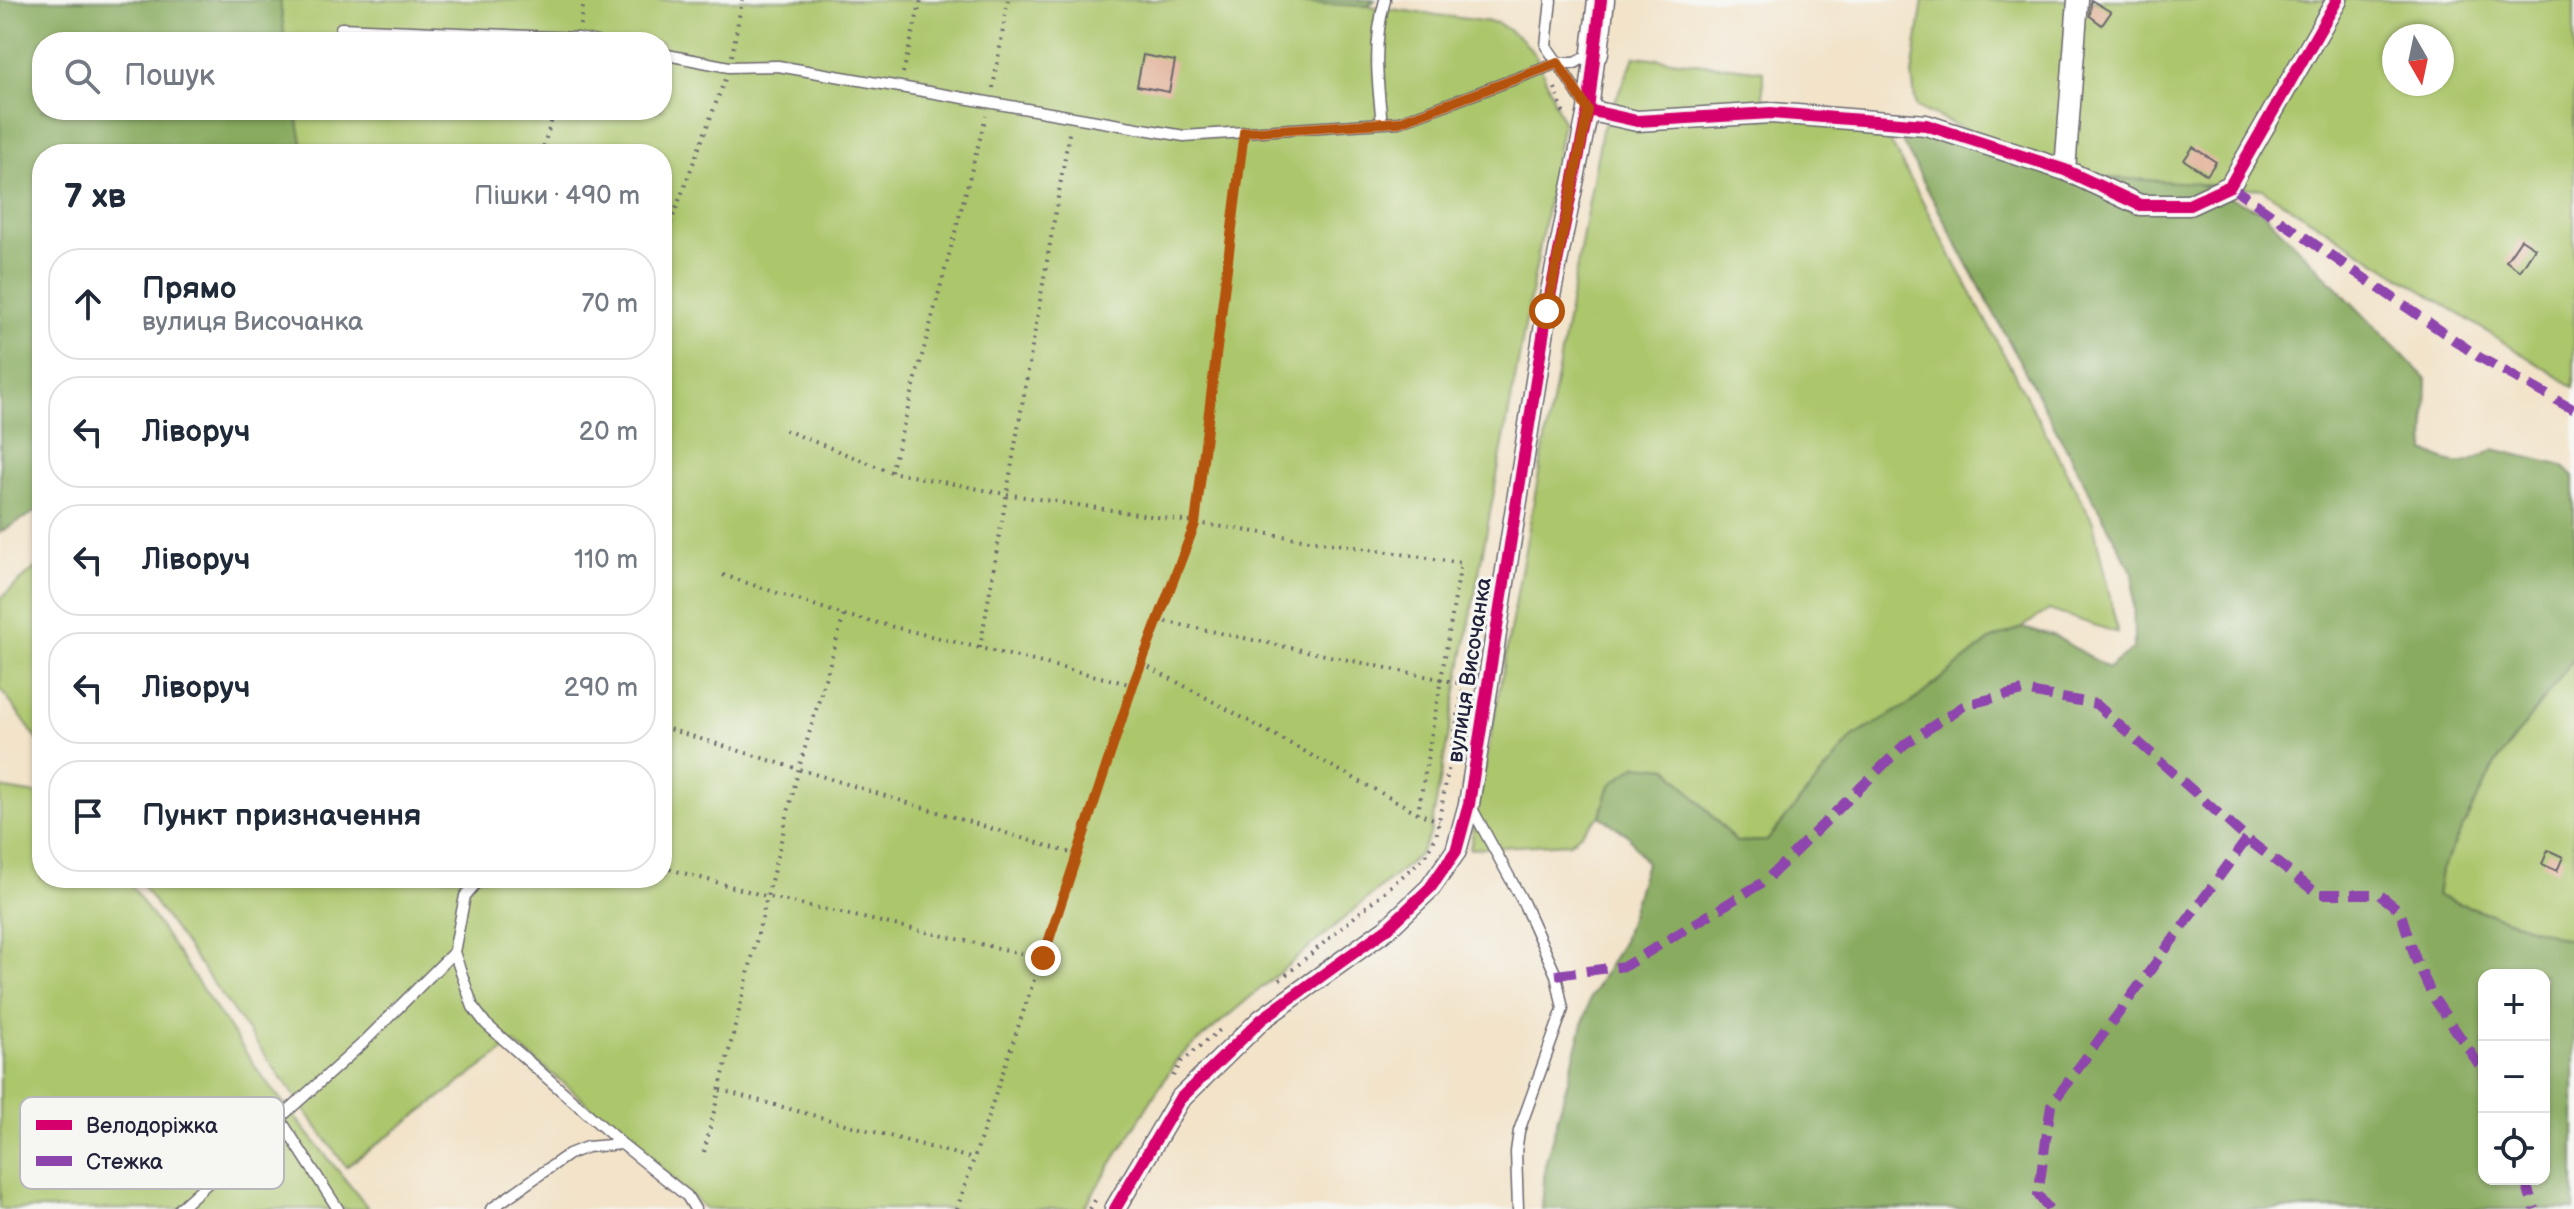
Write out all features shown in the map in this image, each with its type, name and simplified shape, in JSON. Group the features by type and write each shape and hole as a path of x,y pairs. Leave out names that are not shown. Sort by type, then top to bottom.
{"street":[{"name":"вулиця Височанка","path":"1115,1209 1179,1100 1262,1019 1388,928 1430,888 1456,851 1469,804 1547,311 1588,110 1601,0"},
{"path":"2065,170 2078,0"},
{"path":"1588,110 1637,121 1771,113 1926,125 2065,170 2140,205 2189,205 2230,186 2337,0"}],"lane":[{"path":"1382,123 1375,65 1377,26 1385,0"},
{"path":"1551,0 1546,46 1588,110"},
{"path":"341,28 436,32"},
{"path":"672,56 729,67 778,66 1184,136 1399,122 1558,63 1575,63 1595,52"},
{"path":"1469,804 1497,852 1543,946 1556,975 1563,1009 1519,1131 1516,1152 1518,1209"},
{"path":"472,888 465,896 454,952 473,1007 486,1024 622,1144 687,1196 695,1209"},
{"path":"284,1115 362,1044 454,952"},
{"path":"284,1125 338,1209"},
{"path":"491,1209 569,1154 587,1147 622,1144"},
{"path":"179,1209 201,1189"}],"path":[{"path":"579,32 584,0"},
{"path":"672,219 729,67 742,0"},
{"path":"900,87 921,0"},
{"path":"891,472 990,103 1008,0"},
{"path":"1546,68 1567,123"},
{"path":"980,648 1072,118"},
{"path":"544,144 552,120"},
{"path":"957,1209 1133,685 1195,524 1244,132"},
{"path":"785,430 891,472 1005,494 1461,563 1418,813"},
{"path":"723,575 844,615 1133,685"},
{"path":"1279,980 1424,858 1436,837 1484,575"},
{"path":"704,1152 799,768 844,615"},
{"path":"1158,620 1463,684"},
{"path":"1142,663 1418,813 1439,821"},
{"path":"672,730 1077,855"},
{"path":"672,870 769,897 1043,958"},
{"path":"1166,1088 1182,1061 1231,1021"},
{"path":"720,1090 974,1159"},
{"path":"1090,1209 1098,1196"}],"green space":[{"path":"0,0 280,0 284,32 32,32 32,120 298,120 302,144 32,144 32,514 0,532"},
{"path":"280,0 1227,0 1368,6 1498,23 1522,39 1537,58 1563,122 1430,835 1419,855 1178,1058 1083,1209 706,1209 514,1043 346,1167 144,888 672,888 672,144 302,144 298,120 672,120 672,32 284,32"},
{"path":"1227,0 1375,0 1368,6"},
{"path":"1923,0 2574,0 2574,387 2262,189 2064,175 1916,107 1912,75"},
{"path":"1635,56 1763,71 1763,98 1887,135 2093,522 2118,633 2049,610 2021,628 1990,640 1911,703 1853,737 1767,841 1736,842 1668,768 1610,785 1600,816 1570,843 1470,849 1602,130"},
{"path":"1899,136 1953,139 2064,175 2196,183 2262,211 2427,380 2425,451 2460,463 2474,460 2494,449 2563,466 2574,477 2574,658 2494,766 2441,870 2437,896 2574,942 2574,1209 1542,1209 1545,1165 1590,998 1623,941 1646,863 1628,835 1600,816 1610,785 1637,765 1668,768 1736,842 1767,841 1853,737 1911,703 1990,640 2021,628 2053,635 2108,668 2134,648 2133,573"},
{"path":"32,571 32,732 0,688 0,599"},
{"path":"2574,658 2574,942 2437,896 2441,870 2494,766"},
{"path":"0,788 32,793 32,888 133,888 279,1097 20,1097 20,1189 284,1189 284,1104 369,1209 0,1209"}],"building":[{"path":"2091,0 2111,12 2102,25 2090,16"},
{"path":"1143,55 1175,61 1169,92 1137,86"},
{"path":"2193,147 2216,162 2207,175 2184,160"},
{"path":"2521,239 2535,248 2520,271 2506,261"},
{"path":"2548,850 2563,857 2557,871 2542,864"}],"marked path":[{"path":"2230,186 2479,357 2574,410"},
{"path":"1556,975 1625,966 1765,881 1905,744 1965,705 2023,691 2096,704 2247,839 2318,894 2379,894 2400,911 2416,960 2433,997 2478,1063"},
{"path":"2049,1209 2038,1195 2051,1105 2247,839"},
{"path":"2526,1185 2535,1209"}],"cycle path":[{"path":"1115,1209 1179,1100 1262,1019 1388,928 1430,888 1456,851 1469,804 1547,311 1588,110 1601,0"},
{"path":"1588,110 1637,121 1771,113 1926,125 2065,170 2140,205 2189,205 2230,186 2337,0"}],"route":[{"path":"1043,958 1133,685 1195,524 1244,132 1399,122 1558,63 1588,110 1547,311"}]}
